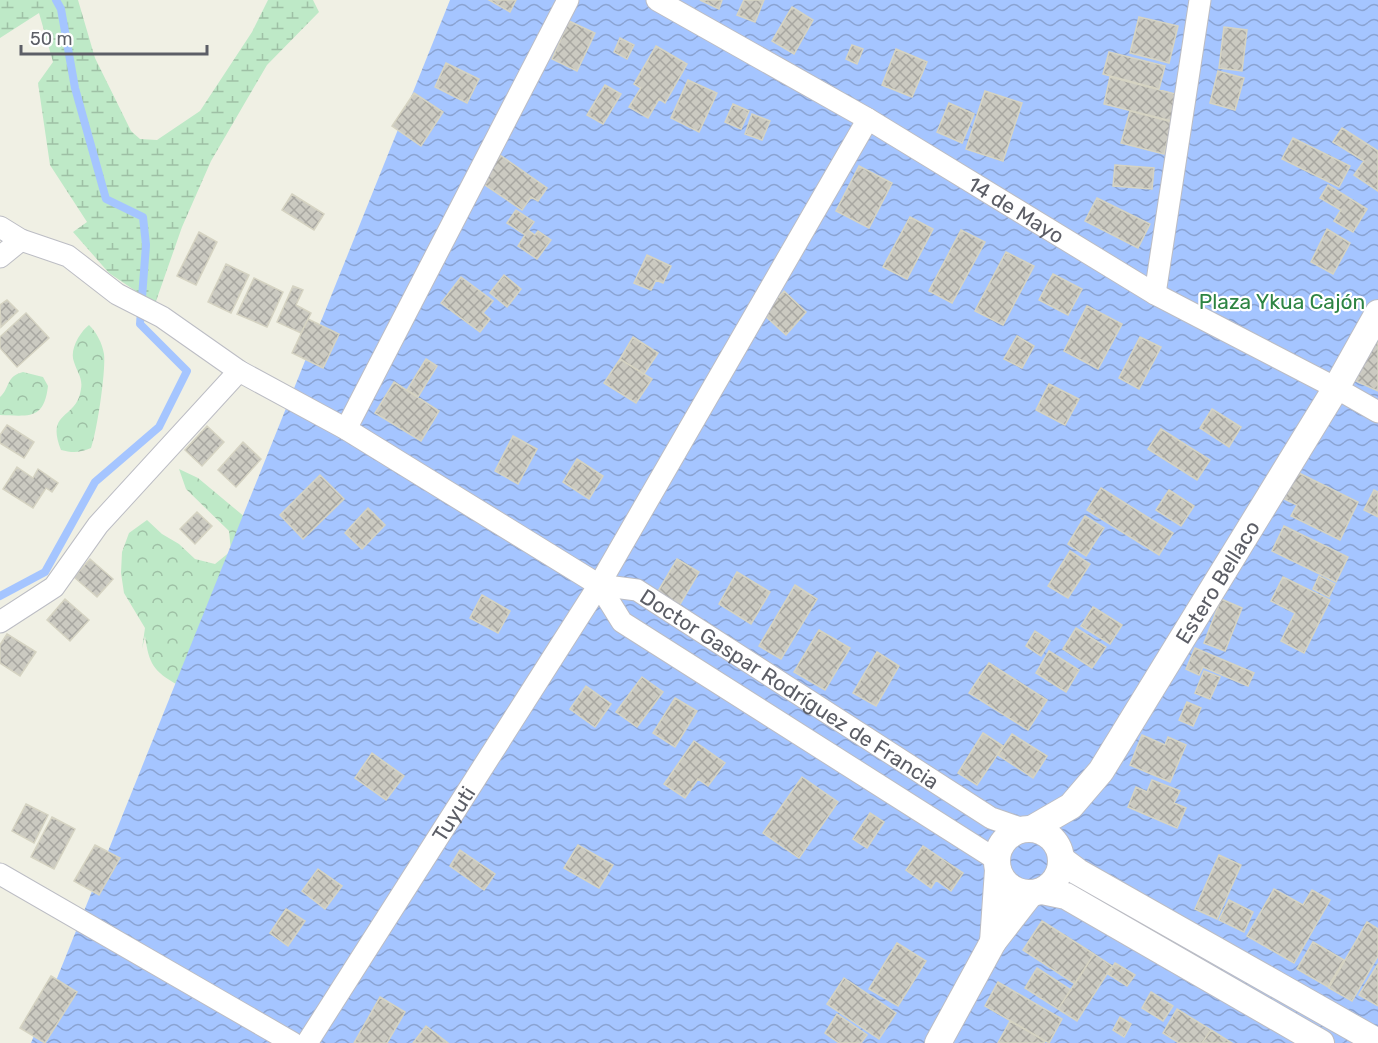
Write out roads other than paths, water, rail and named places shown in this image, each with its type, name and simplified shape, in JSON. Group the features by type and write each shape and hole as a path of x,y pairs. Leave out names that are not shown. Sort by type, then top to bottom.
{"street":[{"path":"346,429 568,0"},
{"name":"14 de Mayo","path":"657,0 868,119 1155,294 1378,412"},
{"path":"1155,294 1200,0"},
{"name":"Tuyuti","path":"307,1043 599,585 868,119"},
{"path":"0,227 21,240 68,256 117,294 162,317 240,370 346,429 599,585"},
{"path":"0,257 21,240"},
{"name":"Estero Bellaco","path":"1028,828 1071,806 1101,771 1336,388 1378,313"},
{"path":"0,622 54,587 98,525 240,370"},
{"name":"Doctor Gaspar Rodríguez de Francia","path":"599,585 637,590 991,818 1028,828"},
{"name":"Doctor Gaspar Rodríguez de Francia","path":"599,585 622,622 998,865"},
{"path":"938,1043 993,942 1036,892 1051,885 1058,877 1062,867 1060,852 1071,806"},
{"path":"993,942 999,849 1004,840 1013,832 1028,828 1044,831 1078,872 1378,1042"},
{"path":"998,865 1003,880 1010,888 1066,896 1321,1043"},
{"path":"0,874 293,1043"}],"water":[{"path":"450,0 1378,0 1378,1043 31,1043"}],"waterway":[{"path":"0,596 45,572 95,482 159,427 187,371 140,324 146,245 143,217 106,199 75,88 61,9 56,0"}],"park label":[{"name":"Plaza Ykua Cajón","path":"1282,301"}]}
